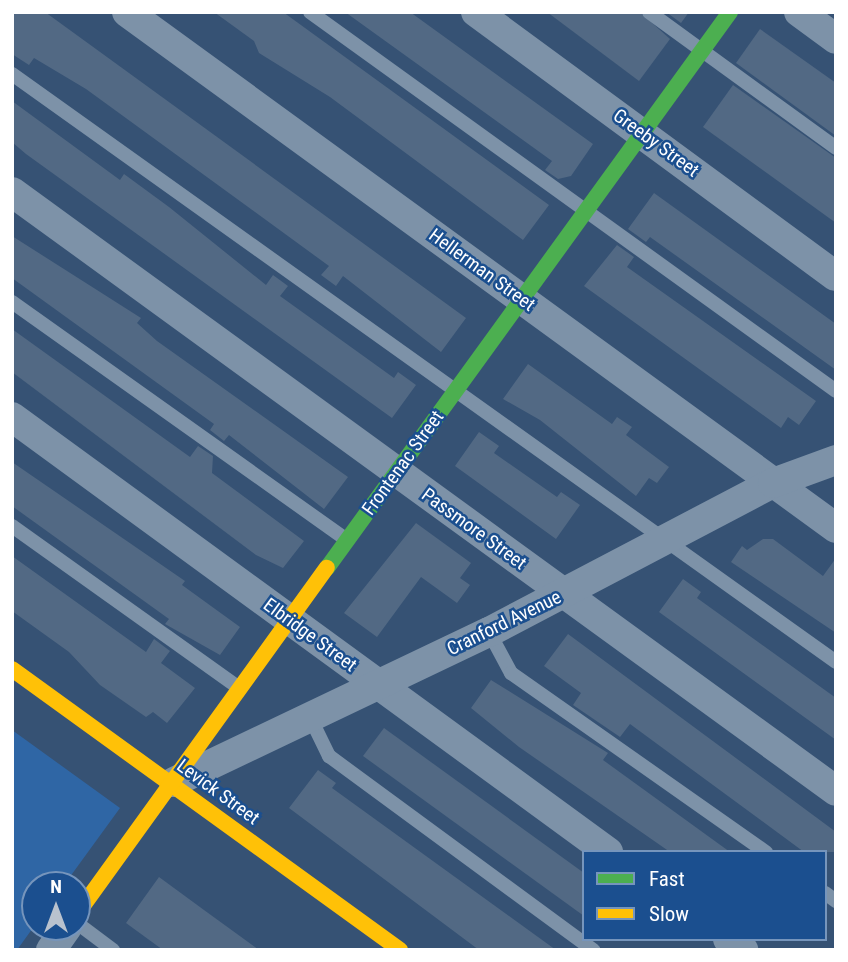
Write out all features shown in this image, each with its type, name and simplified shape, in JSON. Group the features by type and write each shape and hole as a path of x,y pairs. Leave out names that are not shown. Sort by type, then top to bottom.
{"street":[{"name":"Hellerman Street","path":"127,12 836,528"},
{"name":"Greeby Street","path":"476,12 836,276"},
{"name":"Frontenac Street","path":"91,896 165,799 289,620 730,12"},
{"path":"799,12 836,39"},
{"name":"Passmore Street","path":"12,192 836,791"},
{"name":"Elbridge Street","path":"12,417 605,850"},
{"name":"Cranford Avenue","path":"165,799 309,714 489,632 773,483 836,460"},
{"name":"Levick Street","path":"12,669 165,799 400,950"},
{"name":"Levick Street","path":"139,790 165,799"}],"lane":[{"path":"310,12 584,213 836,391"},
{"path":"649,12 836,148"},
{"path":"12,75 457,389 664,542 836,662"},
{"path":"12,302 348,540"},
{"path":"12,526 240,689"},
{"path":"489,632 511,673 763,850"},
{"path":"309,714 328,756 593,950"},
{"path":"91,934 113,950"}],"shaded area":[{"path":"12,730 120,808 74,871 21,871 21,941 23,941 17,950 12,950"}],"building":[{"path":"12,12 45,12 466,318 441,352 343,276 336,286 321,275 329,266 86,89 34,58 29,65 12,54"},
{"path":"214,12 283,12 549,205 523,240 330,97 259,53 254,41"},
{"path":"345,12 410,12 593,144 571,176 558,179 545,170 552,161"},
{"path":"547,12 640,12 670,39 639,81"},
{"path":"666,12 689,12 681,23"},
{"path":"760,29 836,83 836,136 736,63"},
{"path":"733,85 836,158 836,223 703,127"},
{"path":"12,101 120,180 124,174 266,285 273,275 288,286 280,296 394,378 398,372 416,385 392,418 26,154 12,142"},
{"path":"654,193 836,324 836,370 650,237 646,242 628,229"},
{"path":"12,236 141,318 137,323 157,341 348,477 324,509 229,435 224,441 210,430 214,424 12,278"},
{"path":"617,245 634,257 627,267 816,401 799,425 788,417 781,428 584,286"},
{"path":"12,329 190,457 198,446 213,456 212,473 304,541 283,568 256,555 12,372"},
{"path":"528,364 612,424 617,417 632,427 626,435 669,467 657,483 649,478 636,496 540,420 503,399"},
{"path":"479,432 499,446 494,453 557,497 561,492 580,505 556,539 455,466"},
{"path":"12,462 185,581 182,585 240,627 220,655 165,624 169,619 12,506"},
{"path":"416,523 471,563 460,578 470,585 457,603 421,577 377,637 344,613"},
{"path":"763,539 773,539 823,576 836,558 836,633 731,562 742,546 747,550"},
{"path":"12,556 146,652 154,639 170,651 161,663 195,688 167,723 153,712 146,717 100,685 69,652 12,611"},
{"path":"683,579 701,592 697,598 836,698 836,740 659,612"},
{"path":"568,634 836,832 836,852 801,850 630,724 620,737 573,705 581,693 544,666"},
{"path":"491,680 608,753 603,760 727,850 667,850 519,747 471,708"},
{"path":"384,728 582,872 582,915 363,756"},
{"path":"318,770 336,783 332,788 556,950 479,950 289,808"},
{"path":"159,877 259,950 163,950 126,923"}],"traffic: fast":[{"path":"327,568 730,12"}],"traffic: slow":[{"path":"91,895 327,568"},
{"path":"12,669 400,950"}]}
